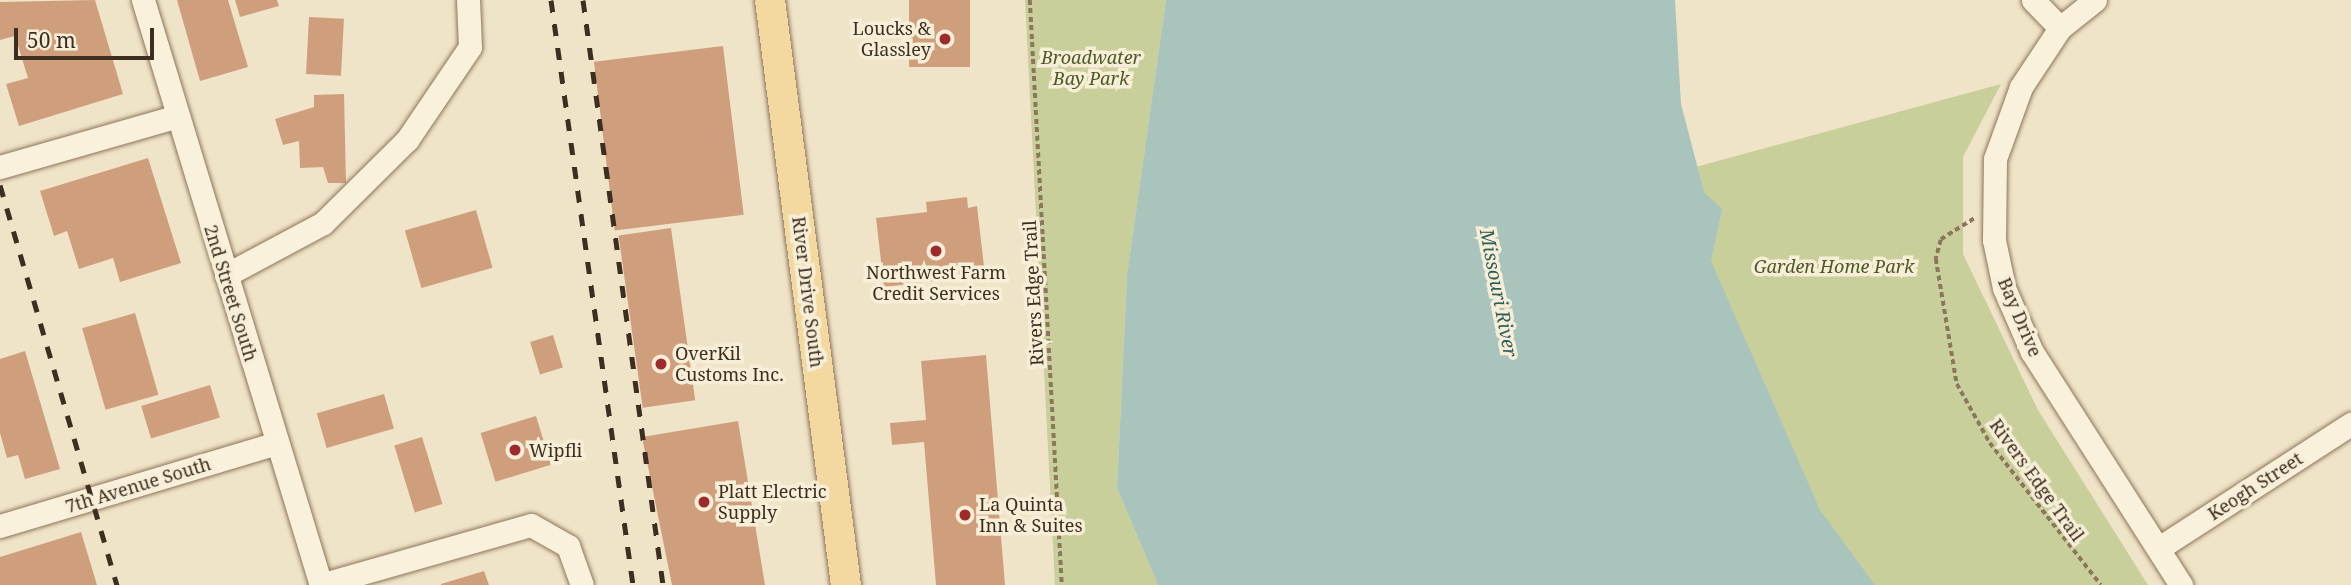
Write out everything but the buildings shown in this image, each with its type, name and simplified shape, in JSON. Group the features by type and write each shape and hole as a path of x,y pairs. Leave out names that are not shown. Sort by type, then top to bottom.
{"main road":[{"name":"River Drive South","path":"770,0 846,585"}],"street":[{"name":"2nd Street South","path":"143,0 321,585"},
{"path":"226,275 323,223 407,140 470,47 468,0"},
{"path":"2033,0 2060,28"},
{"name":"Bay Drive","path":"2095,0 2060,28 2021,87 1996,159 1995,216 2004,288 2032,352 2160,548 2181,585"},
{"path":"0,167 178,116"},
{"name":"Keogh Street","path":"2160,548 2351,424"},
{"name":"7th Avenue South","path":"0,526 276,443"},
{"path":"321,585 531,525 568,546 582,585"}],"path":[{"name":"Rivers Edge Trail","path":"1030,0 1062,585"},
{"name":"Rivers Edge Trail","path":"1995,216 1958,223 1941,240 1936,259 1957,384 1990,443 2101,585"}],"green space":[{"name":"Broadwater Bay Park","path":"1025,0 1166,0 1127,275 1117,488 1158,585 1055,585"},
{"name":"Garden Home Park","path":"2001,84 1963,157 1963,254 2038,410 2148,585 1849,585 1720,343 1681,171"}],"water":[{"name":"Missouri River","path":"1166,0 1675,0 1681,104 1704,192 1722,209 1711,261 1820,510 1875,585 1158,585 1117,488 1127,275"}],"railway":[{"path":"551,0 633,585"},
{"path":"583,0 663,585"},
{"path":"0,185 117,585"}],"place":[{"name":"Loucks & Glassley","path":"945,39"},
{"name":"Northwest Farm Credit Services","path":"936,251"},
{"name":"OverKil Customs Inc.","path":"661,364"},
{"name":"Wipfli","path":"515,450"},
{"name":"Platt Electric Supply","path":"704,502"},
{"name":"La Quinta Inn & Suites","path":"965,515"}]}
